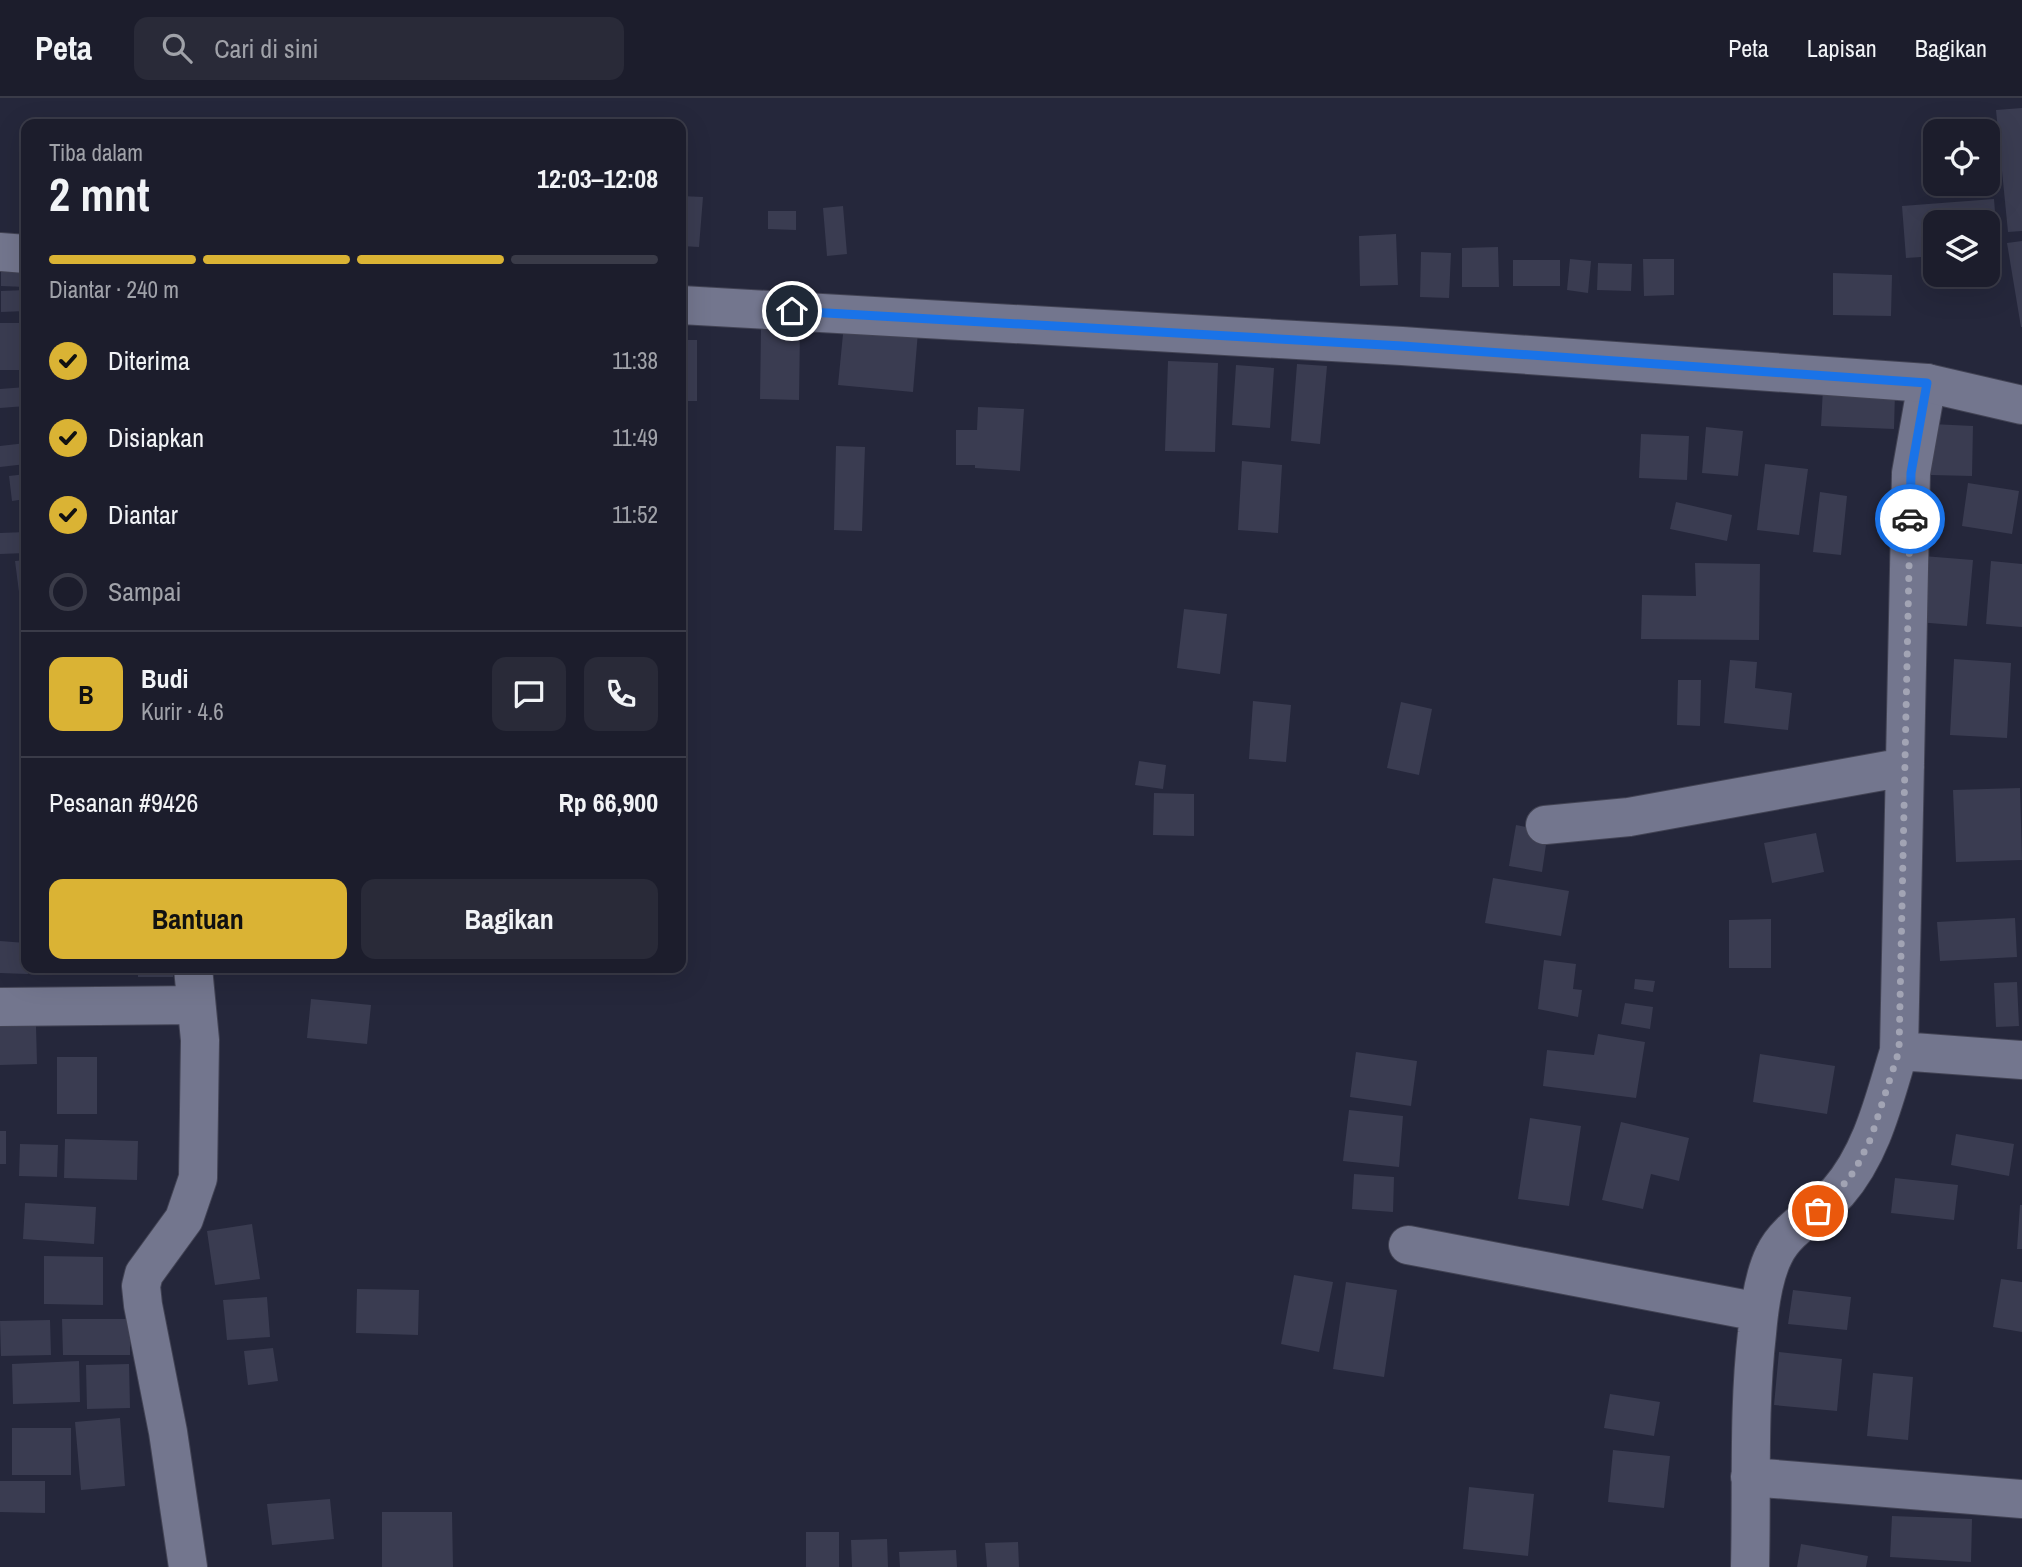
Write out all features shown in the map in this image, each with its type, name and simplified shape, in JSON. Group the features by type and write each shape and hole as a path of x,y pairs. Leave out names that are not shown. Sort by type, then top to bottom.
{"street":[{"path":"0,252 21,254"},
{"path":"686,305 1402,346 1927,383 2022,405"},
{"path":"1750,1567 1752,1372 1759,1312 1774,1254 1793,1229 1837,1193 1855,1170 1871,1138 1899,1051 1911,473 1927,383"},
{"path":"1545,825 1629,817 1905,767"},
{"path":"0,1007 195,986 201,1058 198,1178 184,1219 144,1274 141,1286 188,1567"},
{"path":"1899,1051 2022,1060"},
{"path":"1408,1245 1759,1312"},
{"path":"1750,1477 2022,1499"}],"building":[{"path":"2022,108 2022,231 2008,232 2000,151 2000,119 1997,119 1996,110"},
{"path":"686,196 703,197 699,247 686,246"},
{"path":"1994,199 1995,210 1923,210 1923,257 1906,258 1902,206"},
{"path":"843,206 847,254 827,256 823,208"},
{"path":"768,211 796,211 796,230 768,229"},
{"path":"1396,234 1398,285 1360,286 1359,236"},
{"path":"2022,241 2022,327 2021,327 2007,243"},
{"path":"1498,247 1499,287 1462,287 1462,248"},
{"path":"1421,252 1451,253 1449,298 1420,297"},
{"path":"1,258 21,258 21,287 1,286"},
{"path":"1570,259 1591,261 1588,293 1567,290"},
{"path":"1643,259 1674,259 1674,295 1644,296"},
{"path":"1513,260 1560,260 1560,286 1513,286"},
{"path":"1598,263 1632,264 1631,291 1597,290"},
{"path":"1833,273 1892,275 1891,316 1833,315"},
{"path":"21,290 21,311 1,312 1,291"},
{"path":"0,323 21,323 21,370 0,370"},
{"path":"844,324 918,332 913,392 838,385"},
{"path":"761,328 800,329 799,400 760,399"},
{"path":"686,340 697,340 697,401 686,401"},
{"path":"1168,361 1218,363 1215,452 1165,451"},
{"path":"1297,364 1327,366 1320,444 1291,441"},
{"path":"1236,365 1274,368 1270,428 1232,425"},
{"path":"21,387 21,406 0,408 0,389"},
{"path":"1823,388 1895,392 1894,429 1821,426"},
{"path":"978,407 1024,409 1020,471 956,465 956,430 977,430"},
{"path":"1932,424 1973,426 1972,476 1931,475"},
{"path":"1706,427 1743,431 1738,476 1702,473"},
{"path":"1641,434 1689,436 1687,480 1639,478"},
{"path":"21,444 21,465 0,467 0,446"},
{"path":"836,446 865,447 862,531 834,530"},
{"path":"1242,461 1282,465 1278,533 1238,530"},
{"path":"1765,464 1808,469 1799,535 1757,530"},
{"path":"21,475 21,500 12,501 9,476"},
{"path":"1968,483 2019,491 2012,534 1962,526"},
{"path":"1820,492 1847,496 1841,555 1813,552"},
{"path":"1676,502 1732,515 1727,541 1670,529"},
{"path":"21,532 21,553 0,554 0,533"},
{"path":"1923,556 1973,560 1967,626 1917,622"},
{"path":"21,560 21,592 19,592 15,561"},
{"path":"1991,561 2022,564 2022,627 1986,624"},
{"path":"1695,563 1760,564 1759,640 1641,639 1642,595 1696,596"},
{"path":"1184,609 1227,614 1220,674 1177,668"},
{"path":"1954,659 2011,663 2007,738 1950,735"},
{"path":"1730,660 1757,662 1755,688 1792,693 1788,730 1724,723"},
{"path":"1678,680 1701,680 1700,726 1677,725"},
{"path":"1253,701 1291,705 1286,762 1249,759"},
{"path":"1401,702 1432,709 1419,775 1387,768"},
{"path":"1139,761 1166,765 1163,789 1135,785"},
{"path":"2020,788 2022,860 1956,862 1953,790"},
{"path":"1154,793 1194,794 1194,836 1153,835"},
{"path":"1516,825 1548,831 1542,872 1509,866"},
{"path":"1816,833 1824,872 1772,883 1764,843"},
{"path":"1493,878 1569,891 1561,936 1485,923"},
{"path":"2015,918 2017,957 1940,961 1937,922"},
{"path":"1771,919 1771,968 1729,968 1729,920"},
{"path":"0,941 21,943 21,973 28,974 0,973"},
{"path":"1544,960 1576,964 1573,989 1582,990 1578,1017 1538,1009"},
{"path":"138,973 173,973 173,977 138,977"},
{"path":"1635,979 1655,981 1653,992 1634,989"},
{"path":"2017,982 2019,1026 1996,1027 1994,983"},
{"path":"311,999 371,1005 367,1044 307,1038"},
{"path":"1625,1003 1653,1007 1650,1029 1621,1024"},
{"path":"0,1026 36,1026 37,1064 0,1065"},
{"path":"1598,1034 1645,1042 1636,1098 1543,1086 1547,1050 1594,1055"},
{"path":"1356,1052 1417,1061 1411,1106 1350,1097"},
{"path":"1760,1054 1835,1066 1827,1114 1753,1102"},
{"path":"57,1057 97,1057 97,1114 57,1114"},
{"path":"1349,1110 1403,1116 1399,1167 1343,1161"},
{"path":"1530,1118 1581,1126 1569,1206 1518,1199"},
{"path":"1621,1122 1689,1138 1679,1181 1651,1174 1643,1209 1602,1200"},
{"path":"0,1131 6,1131 6,1164 0,1164"},
{"path":"1956,1134 2014,1144 2009,1176 1951,1165"},
{"path":"65,1139 138,1141 137,1180 64,1178"},
{"path":"20,1144 58,1145 57,1177 19,1176"},
{"path":"1354,1174 1394,1177 1393,1212 1352,1209"},
{"path":"1895,1178 1958,1185 1954,1220 1891,1213"},
{"path":"25,1203 96,1207 94,1244 23,1239"},
{"path":"2020,1205 2022,1249 2017,1249"},
{"path":"252,1224 260,1279 215,1285 207,1231"},
{"path":"44,1256 103,1257 103,1305 44,1304"},
{"path":"1294,1275 1333,1282 1319,1352 1281,1344"},
{"path":"2001,1279 2022,1282 2022,1332 1993,1327"},
{"path":"1346,1282 1397,1290 1384,1377 1333,1369"},
{"path":"357,1289 419,1290 418,1335 356,1333"},
{"path":"1793,1290 1851,1297 1847,1330 1788,1324"},
{"path":"267,1297 270,1337 227,1340 223,1300"},
{"path":"62,1319 130,1319 130,1355 63,1355"},
{"path":"50,1320 51,1355 1,1356 0,1321"},
{"path":"273,1348 278,1381 248,1385 244,1351"},
{"path":"1779,1352 1842,1359 1837,1411 1774,1405"},
{"path":"79,1361 80,1402 13,1404 12,1364"},
{"path":"129,1364 130,1408 87,1409 86,1365"},
{"path":"1873,1373 1913,1377 1908,1440 1867,1436"},
{"path":"1610,1394 1660,1402 1654,1436 1604,1428"},
{"path":"120,1418 125,1486 81,1490 75,1422"},
{"path":"12,1428 71,1428 71,1475 12,1475"},
{"path":"1613,1450 1670,1456 1664,1508 1608,1502"},
{"path":"0,1481 45,1481 45,1513 0,1512"},
{"path":"1469,1487 1534,1494 1528,1556 1463,1549"},
{"path":"330,1499 334,1539 272,1545 267,1504"},
{"path":"382,1512 452,1512 453,1567 382,1567"},
{"path":"1892,1516 1972,1519 1971,1562 1890,1557"},
{"path":"806,1532 839,1532 839,1567 806,1567"},
{"path":"887,1539 888,1567 852,1567 851,1540"},
{"path":"1018,1542 1019,1567 987,1567 985,1543"},
{"path":"1801,1544 1868,1556 1866,1567 1797,1567"},
{"path":"956,1550 957,1567 900,1567 899,1552"}],"way so far":[{"path":"1818,1211 1855,1170 1871,1138 1899,1051 1910,519"}],"route":[{"path":"792,311 1402,346 1927,383 1911,473 1910,519"}]}
